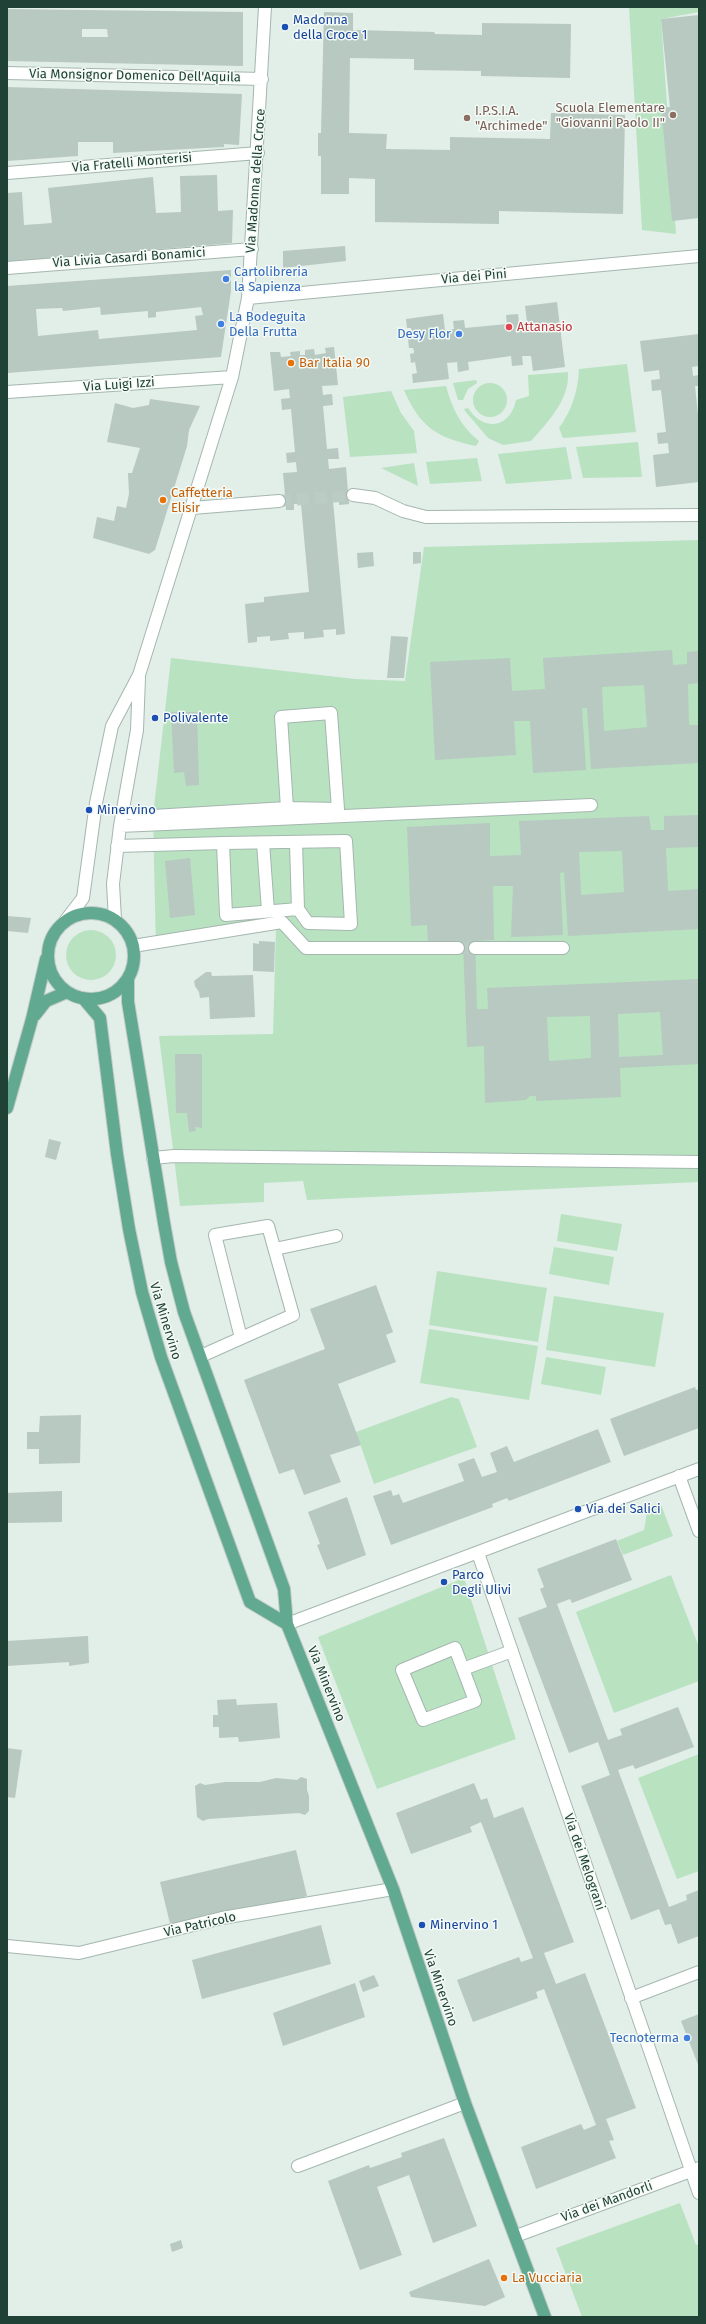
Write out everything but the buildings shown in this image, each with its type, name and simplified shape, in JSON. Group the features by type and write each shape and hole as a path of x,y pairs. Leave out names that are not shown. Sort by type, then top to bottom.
{"main road":[{"path":"7,1108 32,1020 48,948 58,927 66,920 78,914 91,912 103,914 115,919 124,926 134,946 134,958 128,979 120,988 109,995 96,999 83,998 67,992 58,984 51,973 48,960 48,948"},
{"name":"Via Minervino","path":"128,979 128,1002 171,1262 184,1312 284,1589 287,1624 393,1889 464,2103 516,2236 545,2317"},
{"path":"32,1020 46,1001 67,992"},
{"name":"Via Minervino","path":"83,998 100,1018 109,1094 129,1229 138,1277 161,1357 250,1602 287,1624"}],"street":[{"name":"Via Madonna della Croce","path":"66,920 83,898 96,803 112,726 139,676 232,377 248,298 258,153 265,7"},
{"name":"Via Monsignor Domenico Dell'Aquila","path":"7,72 262,79"},
{"name":"Via Fratelli Monterisi","path":"7,173 258,153"},
{"name":"Via Livia Casardi Bonamici","path":"7,268 252,249"},
{"name":"Via dei Pini","path":"248,298 699,256"},
{"name":"Via Luigi Izzi","path":"7,392 232,377"},
{"path":"353,495 375,498 403,512 426,517 699,515"},
{"path":"192,508 279,501"},
{"name":"Via Madonna della Croce","path":"115,919 113,884 122,812 137,730 139,676"},
{"path":"122,812 153,816 287,808 338,809 331,713 281,717 287,808"},
{"path":"120,826 591,805"},
{"path":"117,846 346,841 351,924 308,924 298,909 296,843"},
{"path":"223,843 226,915 298,909"},
{"path":"263,843 268,911"},
{"path":"134,946 282,922 306,948 458,948"},
{"path":"475,948 562,948"},
{"path":"154,1158 174,1156 699,1162"},
{"path":"201,1356 242,1338 293,1315 268,1226 215,1235 242,1338"},
{"path":"275,1249 336,1236"},
{"path":"287,1624 699,1469"},
{"path":"679,1476 699,1531"},
{"name":"Via dei Melograni","path":"478,1553 631,1998 695,2169 699,2193"},
{"path":"455,1648 463,1669 475,1701 423,1720 402,1670 455,1648"},
{"path":"463,1669 512,1651"},
{"name":"Via Patricolo","path":"7,1946 79,1953 222,1918 393,1889"},
{"path":"631,1998 699,1972"},
{"path":"298,2166 464,2103"},
{"name":"Via dei Mandorli","path":"516,2236 695,2169"}],"green space":[{"path":"629,7 699,7 699,12 661,19 676,234 642,230"},
{"path":"627,364 636,432 563,438 559,428 574,400 579,369"},
{"path":"568,372 568,382 562,401 551,418 531,441 503,445 488,438 464,409 468,408 474,416 488,424 502,422 513,410 516,400 529,396 528,375"},
{"path":"476,380 477,383 468,389 463,400 458,400 453,383"},
{"path":"487,383 493,383 497,384 504,390 507,400 506,407 500,414 493,417 487,417 483,416 476,410 473,403 473,397 474,393 480,386"},
{"path":"446,386 451,402 462,423 479,441 476,446 462,443 440,435 431,429 410,403 404,390"},
{"path":"391,391 401,413 414,431 417,453 350,457 343,397"},
{"path":"638,442 642,477 583,478 576,447"},
{"path":"566,447 572,479 506,484 498,454"},
{"path":"477,458 482,481 430,484 426,462"},
{"path":"414,463 418,486 381,468"},
{"path":"699,540 699,1182 307,1200 303,1181 264,1183 264,1202 180,1206 159,1036 273,1034 276,928 156,949 153,816 171,658 355,679 405,681 424,547"},
{"path":"86,930 96,930 109,937 116,950 116,960 109,973 96,980 86,980 77,976 70,969 66,960 66,950 70,941 77,934"},
{"path":"561,1214 622,1224 617,1251 557,1241"},
{"path":"554,1247 614,1257 609,1285 549,1274"},
{"path":"437,1271 547,1288 538,1342 429,1325"},
{"path":"554,1296 664,1313 655,1367 546,1350"},
{"path":"429,1329 538,1346 529,1400 420,1383"},
{"path":"546,1357 606,1367 601,1395 541,1384"},
{"path":"451,1397 459,1399 477,1447 374,1484 356,1432"},
{"path":"660,1502 673,1536 623,1555 617,1541 644,1530 648,1507"},
{"path":"671,1575 699,1647 699,1681 614,1713 576,1612"},
{"path":"464,1578 516,1739 377,1789 318,1637"},
{"path":"699,1754 699,1871 677,1879 638,1778"},
{"path":"680,2203 696,2245 699,2244 699,2317 582,2317 556,2248"}],"tunnel":[{"path":"279,501 353,495"},
{"path":"458,948 475,948"}],"place":[{"name":"Madonna della Croce 1","path":"285,27"},
{"name":"Scuola Elementare \"Giovanni Paolo II\"","path":"673,115"},
{"name":"I.P.S.I.A. \"Archimede\"","path":"467,118"},
{"name":"Cartolibreria la Sapienza","path":"226,279"},
{"name":"La Bodeguita Della Frutta","path":"221,324"},
{"name":"Attanasio","path":"509,327"},
{"name":"Desy Flor","path":"459,334"},
{"name":"Bar Italia 90","path":"291,363"},
{"name":"Caffetteria Elisir","path":"163,500"},
{"name":"Polivalente","path":"155,718"},
{"name":"Minervino","path":"89,810"},
{"name":"Via dei Salici","path":"578,1509"},
{"name":"Parco Degli Ulivi","path":"444,1582"},
{"name":"Minervino 1","path":"422,1925"},
{"name":"Tecnoterma","path":"687,2038"},
{"name":"La Vucciaria","path":"504,2278"}]}
